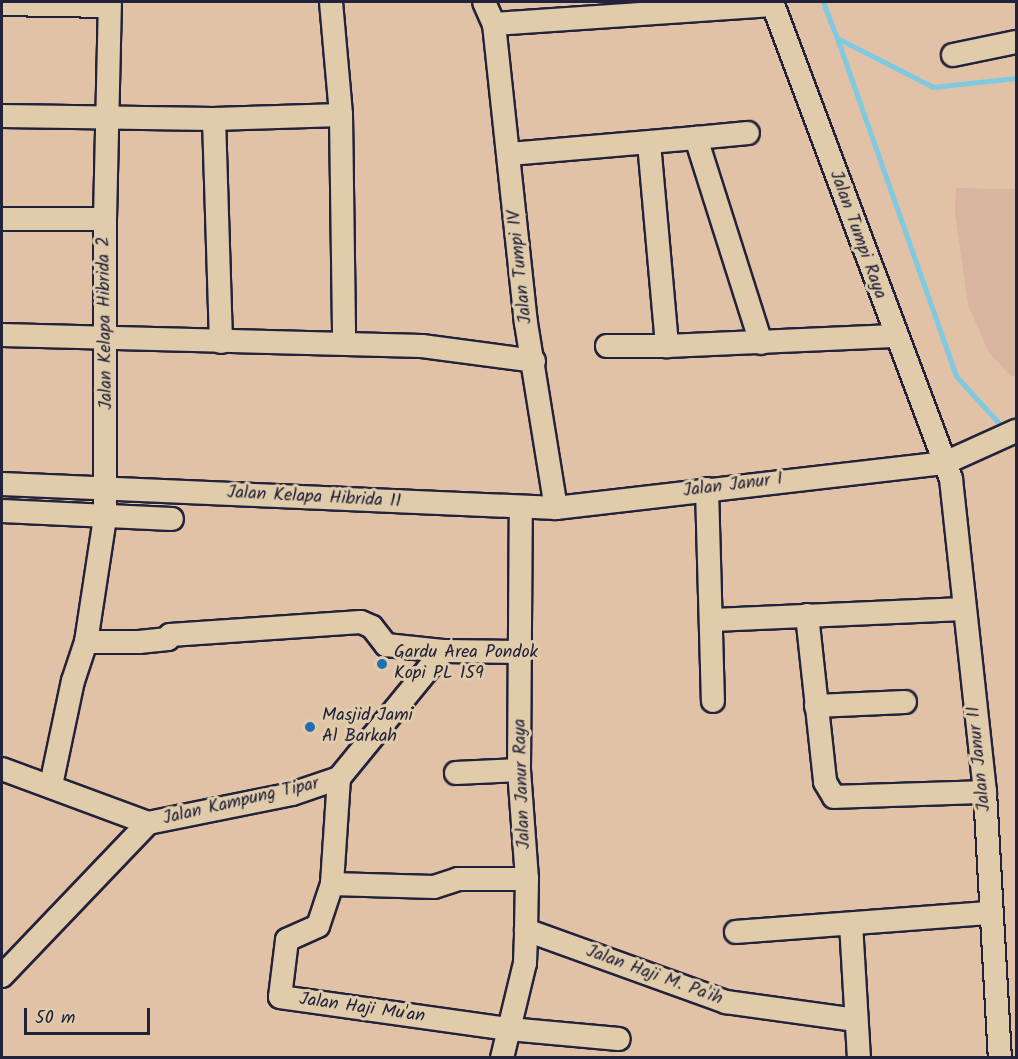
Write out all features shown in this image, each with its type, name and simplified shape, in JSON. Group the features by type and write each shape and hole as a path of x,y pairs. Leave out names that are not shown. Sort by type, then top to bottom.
{"street":[{"path":"331,2 341,115 344,343"},
{"name":"Jalan Tumpi IV","path":"484,2 494,24 526,323 534,361 556,508"},
{"path":"494,24 772,3"},
{"name":"Jalan Tumpi Raya","path":"772,3 894,336 945,463"},
{"path":"2,4 110,4"},
{"name":"Jalan Kelapa Hibrida 2","path":"51,785 73,681 86,642 105,518 107,490 105,219 110,4"},
{"path":"953,55 1017,42"},
{"path":"2,116 214,119 341,115"},
{"path":"214,119 221,342"},
{"path":"509,154 748,133"},
{"path":"696,138 761,343"},
{"path":"649,143 666,346"},
{"path":"2,219 105,219"},
{"path":"2,335 105,340 422,346 534,361"},
{"path":"607,346 761,343 894,336"},
{"name":"Jalan Janur I","path":"521,508 556,508 945,463 992,440 1017,431"},
{"name":"Jalan Janur II","path":"945,463 951,479 985,792 990,913 1000,1058"},
{"name":"Jalan Kelapa Hibrida 11","path":"2,484 521,508"},
{"path":"707,489 713,620 713,701"},
{"name":"Jalan Janur Raya","path":"502,1058 525,963 527,879 519,770 521,508"},
{"path":"2,511 105,518 172,519"},
{"path":"713,620 964,609"},
{"path":"807,615 825,782 834,797 985,792"},
{"path":"86,642 139,642 168,639 170,635 361,622 372,627 386,645 443,651 521,652"},
{"name":"Jalan Kampung Tipar","path":"2,976 148,824 292,794 339,778 443,651"},
{"path":"816,706 904,702"},
{"path":"2,769 51,785 148,824"},
{"path":"456,773 519,770"},
{"path":"339,778 332,884 434,887 458,879 527,879"},
{"name":"Jalan Haji Mu'an","path":"332,884 318,926 287,940 280,997 509,1029"},
{"path":"736,932 990,913"},
{"path":"851,924 859,1058"},
{"name":"Jalan Haji M. Pa'ih","path":"526,930 726,1002 856,1020"},
{"path":"509,1029 619,1039"}],"shaded area":[{"path":"956,188 1016,189 1016,376 1011,376 989,353 968,305 955,213"}],"waterway":[{"path":"823,2 837,38 933,87 1016,78"},
{"path":"837,38 956,376 1006,431"}],"place":[{"name":"Gardu Area Pondok Kopi PL 159","path":"382,664"},
{"name":"Masjid Jami Al Barkah","path":"310,727"}]}
